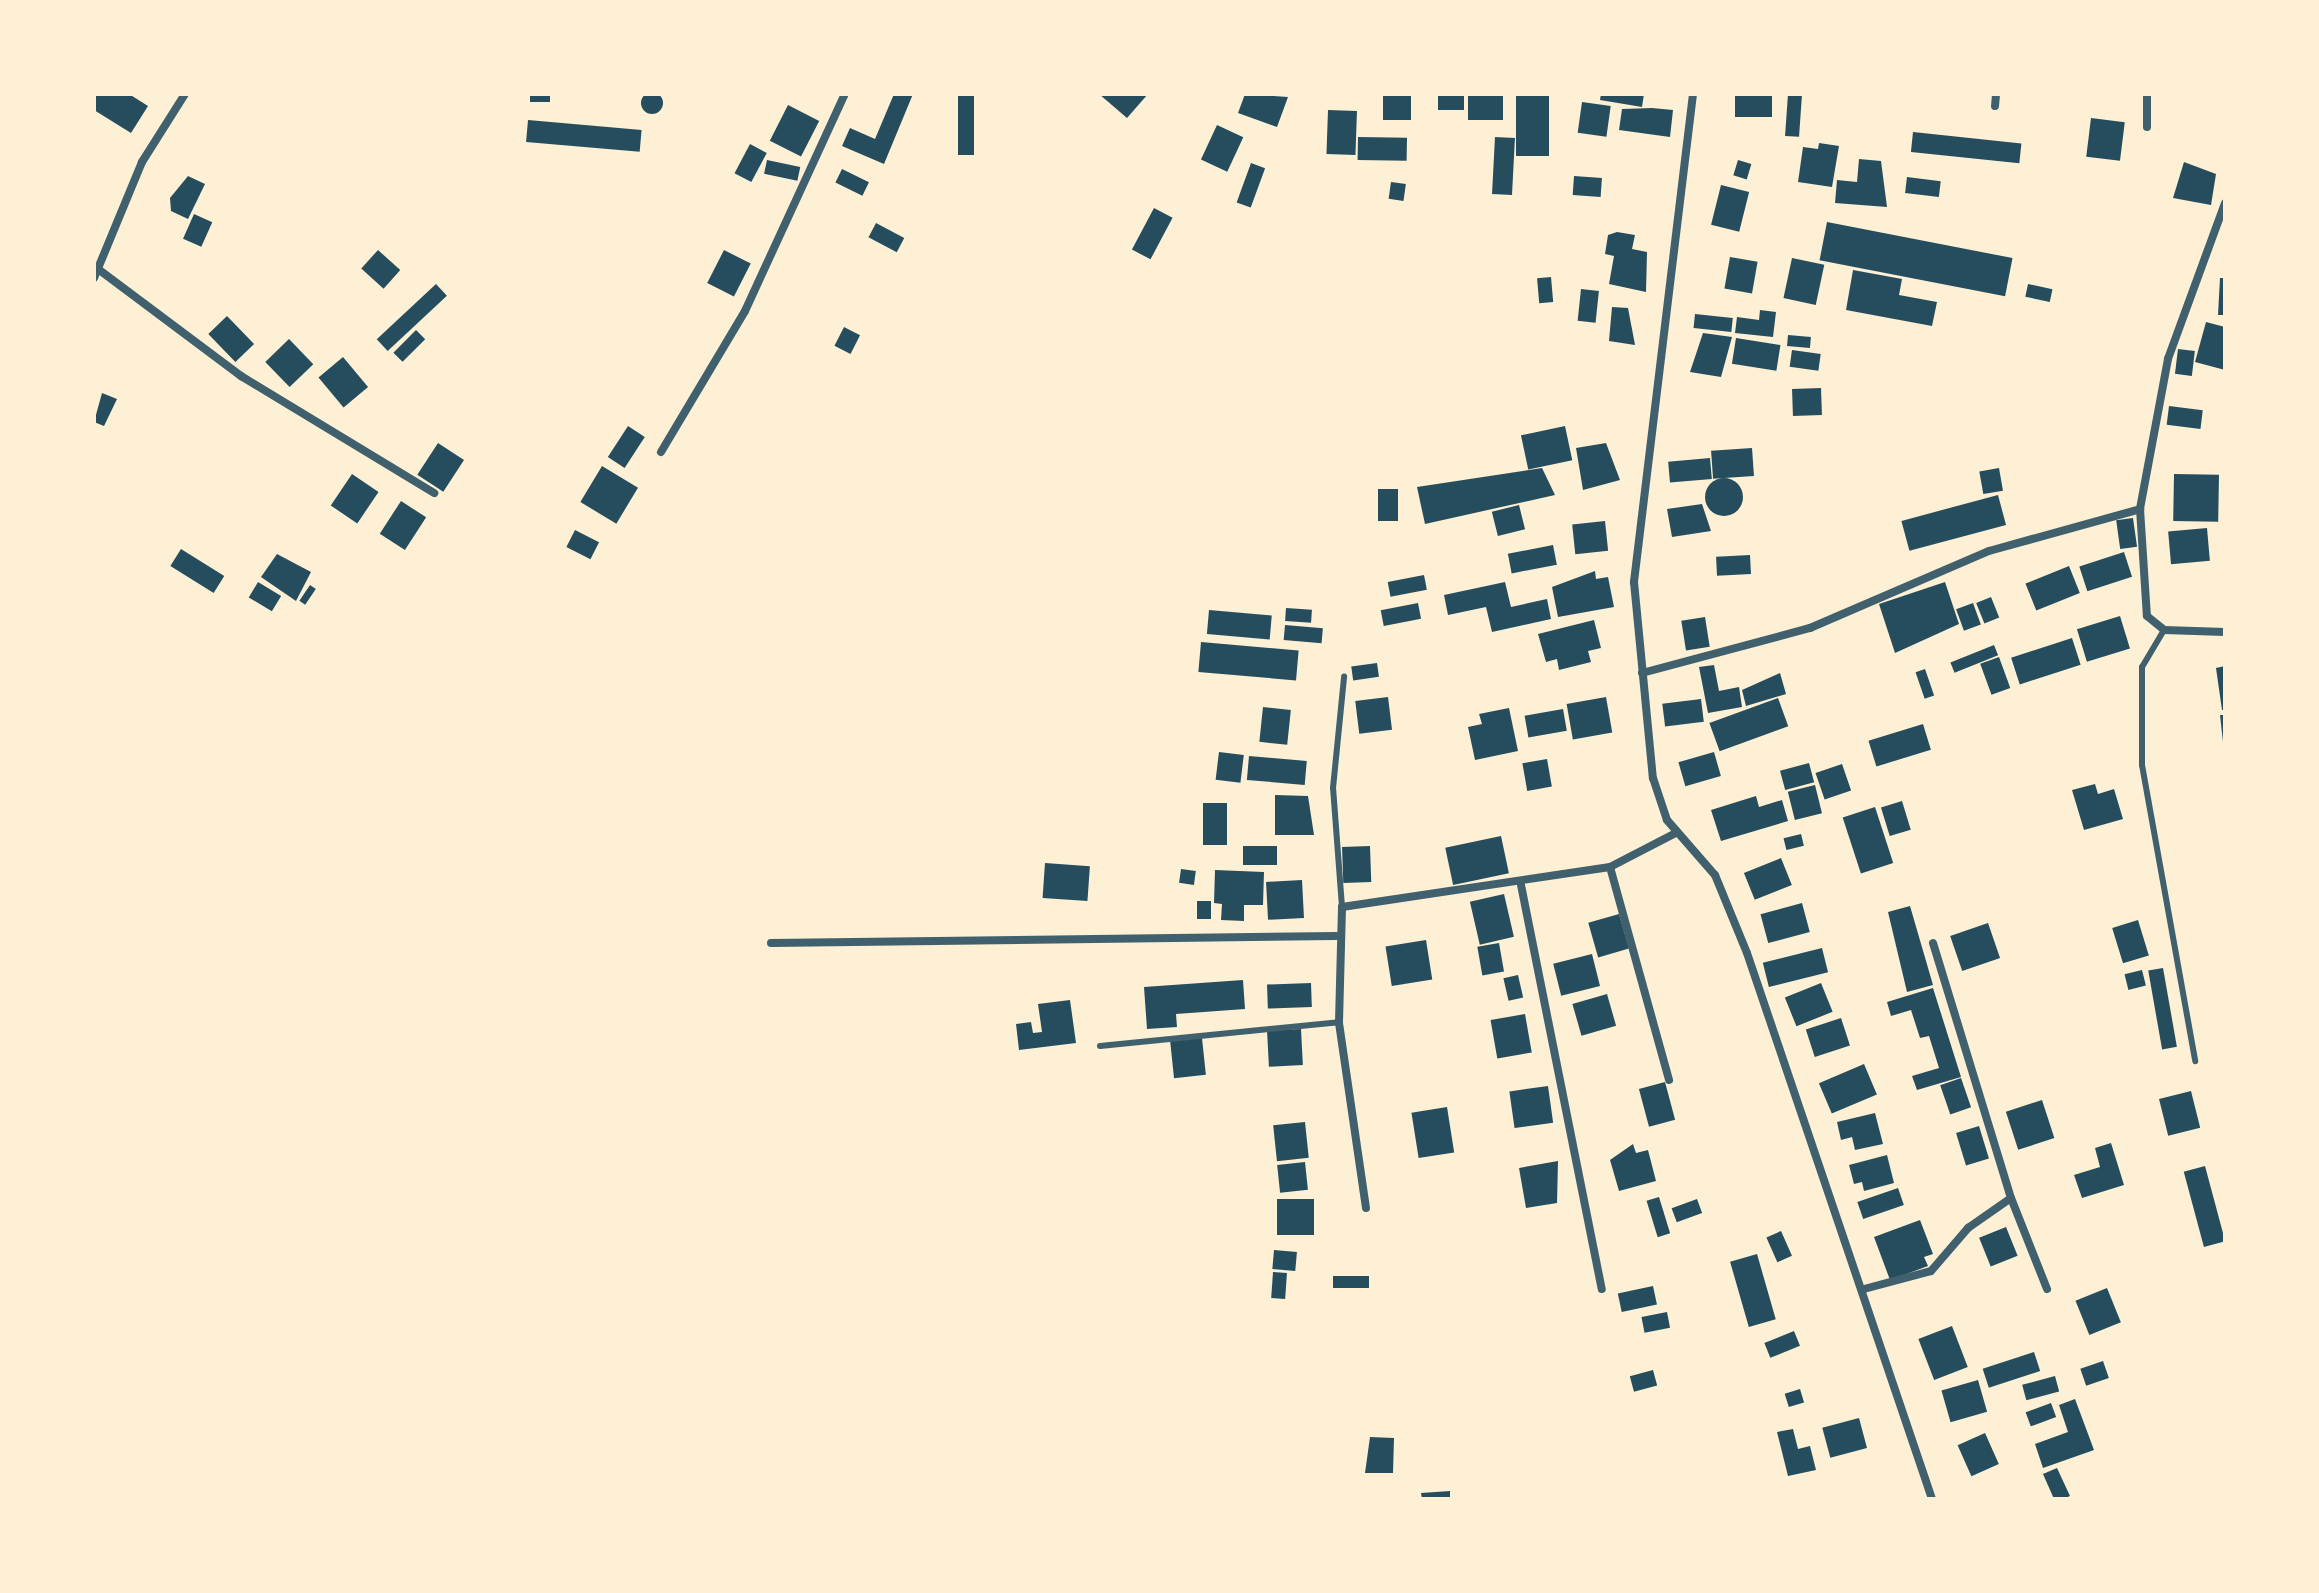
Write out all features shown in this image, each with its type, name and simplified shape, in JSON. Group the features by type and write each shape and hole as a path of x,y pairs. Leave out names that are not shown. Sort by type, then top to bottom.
{"street":[{"path":"185,94 142,162 96,273 241,376 434,493"},
{"path":"661,452 745,311 845,94"},
{"path":"1693,94 1634,582 1653,778 1676,833 1715,875 1864,1289 1932,1499"},
{"path":"1995,106 1996,94"},
{"path":"2147,94 2147,127"},
{"path":"2225,203 2168,359 2140,509 2147,616 2164,630 2225,632"},
{"path":"1642,673 1810,628 1989,551 2140,509"},
{"path":"1366,1208 1339,1022 1336,936 1342,907 1521,885 1610,867 1676,833"},
{"path":"1610,867 1669,1080"},
{"path":"1521,885 1602,1289"},
{"path":"771,943 1336,936"},
{"path":"1933,943 2011,1198 2047,1289"},
{"path":"1864,1289 1931,1271 1968,1228 2011,1198"}],"lane":[{"path":"2164,630 2142,667 2143,777 2195,1061"},
{"path":"1342,907 1333,788 1344,677"},
{"path":"1100,1046 1339,1022"}],"building":[{"path":"648,92 656,92 663,103 656,114 648,114 641,107 641,99"},
{"path":"94,94 129,94 148,106 131,133 94,110"},
{"path":"530,94 550,94 550,102 530,102"},
{"path":"894,94 913,94 884,164 842,146 850,128 875,139"},
{"path":"958,94 974,94 974,155 958,155"},
{"path":"1099,94 1148,94 1127,118"},
{"path":"1245,94 1288,97 1277,127 1238,113"},
{"path":"1383,94 1411,94 1411,120 1383,120"},
{"path":"1438,94 1464,94 1464,110 1438,110"},
{"path":"1468,94 1503,94 1503,120 1468,120"},
{"path":"1516,94 1549,94 1549,156 1516,156"},
{"path":"1601,94 1644,94 1642,107 1600,100"},
{"path":"1735,94 1772,94 1772,117 1735,117"},
{"path":"1788,94 1802,95 1799,137 1785,136"},
{"path":"1582,102 1611,106 1606,137 1578,133"},
{"path":"788,105 819,121 801,157 770,141"},
{"path":"1622,109 1673,110 1670,137 1619,130"},
{"path":"1328,110 1357,111 1355,155 1326,154"},
{"path":"2091,118 2125,122 2120,161 2086,157"},
{"path":"528,120 642,130 640,152 526,142"},
{"path":"1217,125 1243,137 1227,172 1201,159"},
{"path":"1913,132 2021,143 2019,163 1911,152"},
{"path":"1358,137 1407,138 1407,161 1358,160"},
{"path":"1495,137 1515,138 1512,195 1492,194"},
{"path":"1819,143 1839,146 1832,187 1798,182 1803,147 1818,149"},
{"path":"750,144 767,153 751,182 735,173"},
{"path":"1859,159 1881,161 1887,207 1835,203 1837,180 1857,182"},
{"path":"767,160 800,167 797,181 764,174"},
{"path":"1738,160 1751,164 1747,179 1733,175"},
{"path":"2184,162 2216,174 2211,205 2173,198"},
{"path":"1251,163 1265,168 1251,208 1237,202"},
{"path":"842,169 869,182 862,196 835,182"},
{"path":"188,176 205,184 188,219 171,211 170,198"},
{"path":"1574,176 1602,178 1601,197 1573,195"},
{"path":"1907,177 1941,181 1939,197 1905,193"},
{"path":"1391,182 1406,184 1403,201 1389,199"},
{"path":"1721,185 1749,192 1739,232 1711,225"},
{"path":"1154,208 1173,218 1150,259 1132,249"},
{"path":"194,214 212,222 201,247 183,239"},
{"path":"1827,222 2013,258 2005,296 1820,260"},
{"path":"876,223 904,238 897,252 868,237"},
{"path":"1617,232 1635,235 1632,249 1647,252 1646,292 1609,284 1614,256 1605,254 1608,235"},
{"path":"378,250 400,270 384,289 361,269"},
{"path":"724,250 751,264 734,297 707,283"},
{"path":"1730,257 1758,262 1752,293 1724,289"},
{"path":"1792,258 1824,265 1816,305 1783,298"},
{"path":"1853,270 1902,279 1899,295 1937,302 1932,326 1846,310"},
{"path":"1551,277 1553,302 1539,303 1537,278"},
{"path":"2220,278 2225,278 2225,315 2218,315"},
{"path":"436,284 447,296 388,351 377,339"},
{"path":"2028,284 2052,289 2050,302 2025,297"},
{"path":"1581,289 1599,291 1596,323 1578,321"},
{"path":"1612,307 1628,308 1635,345 1609,341"},
{"path":"1760,310 1776,312 1773,337 1735,333 1737,317 1759,320"},
{"path":"1695,314 1733,318 1731,332 1694,328"},
{"path":"227,316 254,344 235,362 208,334"},
{"path":"2206,322 2225,327 2225,370 2195,362"},
{"path":"844,327 860,335 851,354 834,346"},
{"path":"416,330 425,339 403,362 393,353"},
{"path":"1703,333 1732,337 1721,377 1690,372"},
{"path":"1788,335 1811,337 1810,348 1787,346"},
{"path":"1736,338 1780,345 1776,371 1732,364"},
{"path":"289,339 313,364 290,387 265,362"},
{"path":"2178,349 2195,351 2192,376 2175,374"},
{"path":"1792,350 1821,354 1818,371 1790,367"},
{"path":"343,357 368,387 344,407 318,378"},
{"path":"1821,388 1822,415 1793,416 1792,389"},
{"path":"102,393 117,399 104,426 94,422"},
{"path":"2169,406 2203,410 2200,429 2167,425"},
{"path":"628,426 645,437 625,468 608,457"},
{"path":"1565,426 1572,460 1528,470 1521,435"},
{"path":"438,443 464,460 443,492 417,475"},
{"path":"1606,443 1620,480 1583,490 1576,448"},
{"path":"1752,448 1754,476 1713,479 1711,451"},
{"path":"1710,458 1712,479 1670,483 1668,462"},
{"path":"602,466 638,488 616,524 580,502"},
{"path":"1542,468 1555,495 1425,524 1417,487"},
{"path":"1999,468 2003,491 1983,494 1979,471"},
{"path":"352,474 379,492 357,523 331,506"},
{"path":"2174,474 2219,475 2218,522 2173,521"},
{"path":"1724,478 1737,484 1743,497 1737,510 1724,516 1711,510 1705,497 1711,484"},
{"path":"1378,489 1398,489 1398,521 1378,521"},
{"path":"1998,495 2006,525 1909,551 1901,521"},
{"path":"401,501 426,517 405,550 380,534"},
{"path":"1702,504 1711,531 1672,537 1667,509"},
{"path":"1519,505 1525,529 1498,536 1492,512"},
{"path":"2133,518 2137,547 2120,549 2116,520"},
{"path":"1605,521 1608,551 1575,554 1572,524"},
{"path":"2207,528 2210,561 2171,564 2168,531"},
{"path":"575,530 599,542 590,559 566,547"},
{"path":"1553,545 1557,565 1512,573 1508,554"},
{"path":"181,549 224,576 214,593 170,566"},
{"path":"2124,552 2132,577 2087,591 2079,567"},
{"path":"277,554 311,572 296,601 261,577"},
{"path":"1750,555 1751,574 1717,576 1716,557"},
{"path":"2069,566 2080,593 2036,610 2025,584"},
{"path":"1595,571 1596,579 1608,577 1614,607 1558,617 1552,587"},
{"path":"1424,575 1427,590 1391,597 1388,582"},
{"path":"258,582 281,596 272,611 249,597"},
{"path":"1505,582 1511,607 1547,599 1551,619 1492,632 1486,607 1448,615 1444,595"},
{"path":"1945,582 1959,624 1895,653 1879,604"},
{"path":"310,585 316,589 305,605 299,601"},
{"path":"1991,597 1999,617 1984,623 1976,603"},
{"path":"1418,603 1421,619 1384,626 1381,610"},
{"path":"1973,603 1981,625 1964,631 1956,609"},
{"path":"1286,608 1312,610 1311,623 1285,621"},
{"path":"1209,610 1272,615 1270,639 1207,634"},
{"path":"2120,616 2130,649 2087,662 2077,629"},
{"path":"1705,617 1710,647 1686,650 1681,621"},
{"path":"1594,620 1601,648 1588,651 1591,662 1559,670 1557,659 1546,662 1538,634"},
{"path":"1285,625 1323,628 1322,643 1284,640"},
{"path":"2072,638 2081,665 2020,684 2011,658"},
{"path":"1201,642 1299,651 1296,680 1198,672"},
{"path":"1994,645 1998,655 1955,673 1950,663"},
{"path":"1999,657 2010,688 1991,695 1980,664"},
{"path":"1377,663 1379,677 1353,680 1351,667"},
{"path":"1714,665 1719,691 1739,687 1742,707 1708,713 1699,667"},
{"path":"2225,666 2225,710 2222,710 2216,668"},
{"path":"1925,669 1934,695 1925,699 1916,672"},
{"path":"1780,673 1786,694 1746,706 1742,690"},
{"path":"1388,697 1392,730 1359,734 1355,701"},
{"path":"1606,697 1612,732 1573,739 1567,704"},
{"path":"1778,698 1788,726 1720,751 1709,723"},
{"path":"1701,699 1704,722 1665,727 1662,704"},
{"path":"1263,707 1291,710 1287,745 1259,742"},
{"path":"1509,708 1518,751 1475,760 1468,727 1482,724 1479,714"},
{"path":"1563,709 1567,731 1528,737 1525,716"},
{"path":"2220,715 2225,715 2225,742 2223,742"},
{"path":"1923,724 1931,750 1876,766 1868,741"},
{"path":"1219,752 1244,755 1240,783 1216,780"},
{"path":"1714,752 1721,776 1685,786 1678,762"},
{"path":"1249,756 1307,761 1305,785 1247,780"},
{"path":"1547,759 1552,787 1527,791 1522,763"},
{"path":"1809,763 1814,782 1785,790 1780,771"},
{"path":"1842,764 1851,790 1825,800 1816,773"},
{"path":"2095,784 2098,794 2114,789 2123,819 2084,830 2072,790"},
{"path":"1815,785 1822,813 1795,820 1788,792"},
{"path":"1275,795 1308,796 1314,835 1275,835"},
{"path":"1756,796 1759,807 1782,800 1788,821 1721,841 1711,810"},
{"path":"1902,801 1911,830 1890,836 1881,807"},
{"path":"1203,803 1227,803 1227,845 1203,845"},
{"path":"1875,807 1893,863 1861,874 1843,818"},
{"path":"1801,834 1804,846 1786,850 1784,838"},
{"path":"1501,836 1509,873 1453,885 1445,848"},
{"path":"1243,846 1277,846 1277,865 1243,865"},
{"path":"1370,846 1371,882 1343,883 1342,847"},
{"path":"1781,858 1792,885 1755,900 1744,873"},
{"path":"1045,863 1090,866 1087,901 1043,898"},
{"path":"1181,869 1196,871 1194,885 1179,883"},
{"path":"1215,870 1264,872 1263,905 1244,905 1244,921 1221,920 1222,904 1214,903"},
{"path":"1302,880 1304,918 1268,920 1266,882"},
{"path":"1504,894 1514,937 1480,945 1470,902"},
{"path":"1197,901 1211,901 1211,919 1197,919"},
{"path":"1802,903 1810,932 1768,943 1760,914"},
{"path":"1910,906 1933,985 1907,992 1888,912"},
{"path":"1619,914 1629,949 1598,957 1588,923"},
{"path":"2138,920 2149,955 2123,963 2112,928"},
{"path":"1988,923 2000,958 1962,971 1950,936"},
{"path":"1426,940 1432,980 1392,986 1386,946"},
{"path":"1499,943 1504,972 1482,975 1477,947"},
{"path":"1822,948 1828,972 1769,987 1763,963"},
{"path":"1592,954 1600,986 1561,996 1553,964"},
{"path":"2163,968 2177,1047 2162,1049 2148,971"},
{"path":"2142,970 2146,986 2128,990 2125,974"},
{"path":"1518,975 1523,997 1509,1001 1503,978"},
{"path":"1243,980 1245,1009 1176,1014 1177,1027 1147,1029 1144,987"},
{"path":"1311,983 1312,1007 1268,1009 1267,985"},
{"path":"1821,983 1833,1012 1796,1026 1785,998"},
{"path":"1933,988 1961,1077 1917,1090 1912,1076 1939,1068 1929,1036 1920,1038 1911,1010 1891,1016 1887,1002"},
{"path":"1607,994 1616,1026 1581,1036 1572,1004"},
{"path":"1070,1000 1076,1043 1019,1050 1016,1024 1031,1022 1033,1033 1042,1032 1038,1004"},
{"path":"1525,1014 1532,1052 1497,1058 1491,1020"},
{"path":"1841,1018 1850,1046 1815,1057 1806,1029"},
{"path":"1301,1029 1303,1065 1269,1067 1267,1031"},
{"path":"1202,1038 1206,1075 1174,1078 1170,1041"},
{"path":"1864,1064 1877,1094 1832,1114 1819,1083"},
{"path":"1961,1078 1971,1107 1950,1114 1940,1085"},
{"path":"1665,1082 1675,1120 1649,1127 1639,1089"},
{"path":"1548,1086 1553,1123 1515,1128 1509,1091"},
{"path":"2191,1091 2200,1128 2168,1136 2159,1099"},
{"path":"2042,1100 2054,1138 2018,1150 2006,1112"},
{"path":"1447,1107 1454,1152 1419,1158 1411,1113"},
{"path":"1875,1113 1883,1144 1855,1150 1852,1137 1841,1140 1837,1122"},
{"path":"1305,1122 1309,1158 1277,1161 1273,1125"},
{"path":"1979,1126 1989,1159 1966,1166 1956,1133"},
{"path":"2111,1143 2124,1185 2082,1198 2074,1175 2100,1167 2095,1148"},
{"path":"1633,1144 1636,1153 1648,1150 1656,1181 1619,1191 1610,1160"},
{"path":"1887,1155 1894,1183 1864,1191 1862,1182 1854,1184 1849,1165"},
{"path":"1558,1161 1557,1203 1526,1208 1519,1168"},
{"path":"1305,1162 1308,1190 1280,1193 1277,1165"},
{"path":"2205,1166 2225,1241 2204,1247 2184,1172"},
{"path":"1898,1188 1904,1205 1863,1219 1857,1202"},
{"path":"1659,1197 1670,1233 1658,1237 1647,1201"},
{"path":"1277,1199 1314,1199 1314,1235 1277,1235"},
{"path":"1697,1199 1702,1213 1677,1222 1672,1208"},
{"path":"1920,1220 1933,1254 1924,1257 1928,1266 1890,1280 1874,1237"},
{"path":"2006,1227 2018,1256 1991,1267 1979,1238"},
{"path":"1781,1231 1792,1256 1777,1262 1766,1238"},
{"path":"1274,1250 1297,1252 1295,1271 1272,1269"},
{"path":"1757,1254 1776,1319 1749,1327 1730,1262"},
{"path":"1273,1272 1287,1273 1285,1299 1271,1298"},
{"path":"1333,1276 1369,1276 1369,1288 1333,1288"},
{"path":"1653,1286 1657,1305 1622,1312 1618,1293"},
{"path":"2107,1288 2121,1322 2089,1335 2075,1301"},
{"path":"1667,1312 1670,1328 1645,1333 1641,1317"},
{"path":"1952,1326 1968,1367 1934,1380 1918,1339"},
{"path":"1794,1331 1800,1346 1770,1358 1764,1343"},
{"path":"2034,1352 2040,1371 1989,1388 1983,1369"},
{"path":"2103,1361 2109,1378 2086,1386 2080,1369"},
{"path":"1653,1370 1657,1385 1634,1392 1630,1376"},
{"path":"2055,1376 2059,1391 2026,1400 2022,1385"},
{"path":"1978,1380 1987,1412 1951,1422 1941,1390"},
{"path":"1800,1389 1804,1402 1789,1407 1785,1394"},
{"path":"2075,1399 2094,1450 2043,1468 2035,1444 2068,1432 2059,1405"},
{"path":"2051,1403 2056,1417 2031,1426 2026,1412"},
{"path":"1859,1418 1867,1448 1830,1458 1822,1428"},
{"path":"1793,1429 1798,1449 1810,1446 1816,1470 1788,1476 1777,1432"},
{"path":"1985,1433 1999,1464 1971,1476 1958,1445"},
{"path":"1370,1437 1394,1438 1393,1473 1365,1473"},
{"path":"2057,1468 2070,1496 2063,1499 2054,1499 2043,1474"},
{"path":"1450,1491 1450,1499 1422,1499 1421,1493"}]}
